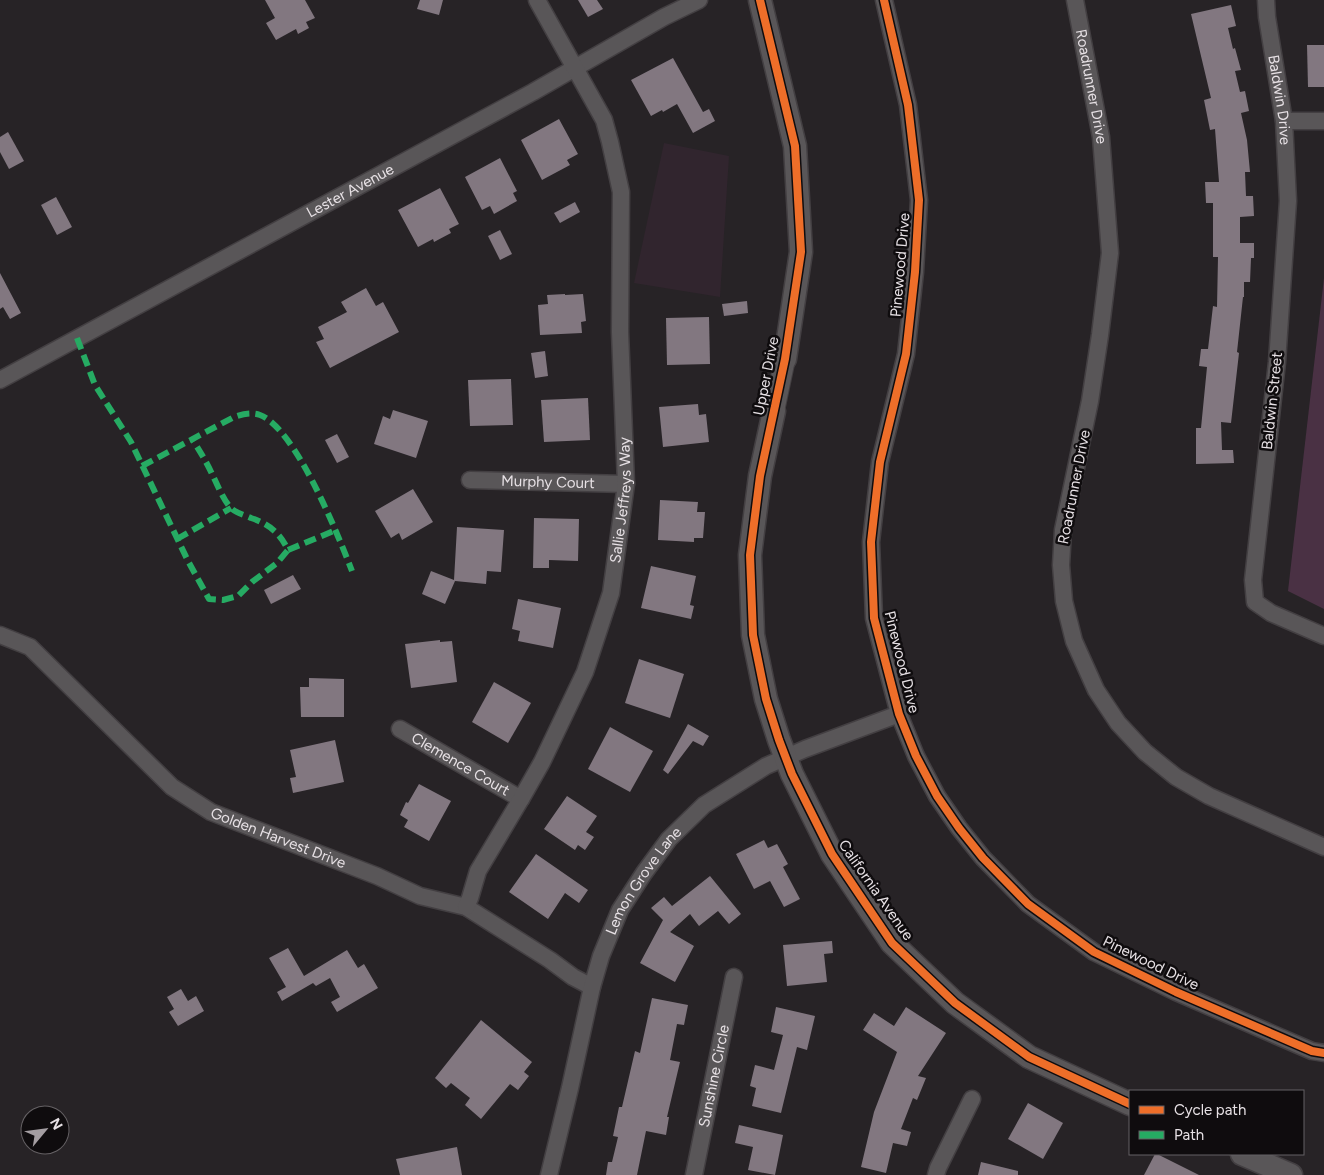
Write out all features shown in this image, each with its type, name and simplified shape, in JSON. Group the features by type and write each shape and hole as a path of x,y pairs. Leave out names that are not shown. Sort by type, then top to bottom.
{"main road":[{"name":"Upper Drive","path":"760,0 795,146 800,252 785,359"},
{"name":"Upper Drive","path":"774,411 760,476 750,555 753,635 766,700 785,757"},
{"name":"California Avenue","path":"785,757 832,854 892,943 956,1003 1029,1057 1129,1104"},
{"path":"1244,1155 1291,1175"}],"street":[{"name":"Sallie Jeffreys Way","path":"466,907 478,870 542,762 585,672 611,593 626,484 620,332 621,192 604,120 538,0"},
{"name":"Lester Avenue","path":"0,380 576,68 664,17 699,0"},
{"name":"Pinewood Drive","path":"884,0 908,105 919,200 915,272 906,354 880,462 871,542 874,618 899,714 916,756 953,820 983,858 1028,904 1094,952 1203,1004 1312,1051 1324,1054"},
{"name":"Roadrunner Drive","path":"1075,0 1101,137 1110,253 1090,401 1063,530 1061,565 1064,601 1074,641 1096,690 1118,723 1145,752 1176,777 1209,796 1324,847"},
{"name":"Baldwin Drive","path":"1266,0 1267,17 1284,121 1288,201"},
{"path":"1284,121 1324,121"},
{"name":"Baldwin Street","path":"1288,201 1277,362 1252,580 1255,602 1271,613 1324,636"},
{"name":"Upper Drive","path":"774,411 785,359"},
{"name":"Murphy Court","path":"470,480 626,484"},
{"name":"Golden Harvest Drive","path":"0,635 30,647 172,787 211,812 377,876 420,896 466,907 592,987"},
{"name":"Lemon Grove Lane","path":"549,1175 592,987 601,956 620,910 669,839 704,806 766,766 899,714"},
{"name":"Clemence Court","path":"400,730 521,799"},
{"name":"Sunshine Circle","path":"694,1175 734,977"},
{"path":"936,1175 972,1099"}],"shaded area":[{"path":"664,143 729,156 720,297 634,283"},
{"path":"1324,278 1324,609 1288,591"}],"building":[{"path":"265,0 305,0 315,18 306,22 309,28 298,34 296,29 276,40 266,23 275,18"},
{"path":"420,0 443,0 439,15 417,9"},
{"path":"578,0 597,0 603,9 588,17"},
{"path":"1231,5 1236,26 1228,28 1241,70 1235,71 1240,92 1245,91 1249,111 1241,113 1247,140 1250,172 1245,172 1246,196 1253,196 1254,216 1240,217 1240,243 1254,243 1254,258 1251,258 1250,282 1244,282 1237,352 1239,353 1231,423 1221,422 1222,450 1233,450 1234,463 1196,464 1196,428 1201,428 1207,367 1199,366 1201,349 1208,349 1213,306 1217,307 1218,257 1213,257 1213,203 1206,203 1205,182 1219,182 1215,129 1210,130 1204,100 1211,98 1191,14"},
{"path":"1307,45 1324,45 1324,87 1308,87"},
{"path":"673,58 703,112 709,109 715,121 693,133 677,104 651,116 631,80"},
{"path":"559,119 578,154 567,160 570,165 542,180 521,140"},
{"path":"8,132 24,161 9,169 0,152 0,137"},
{"path":"500,158 517,191 513,193 517,201 494,214 490,206 482,210 465,177"},
{"path":"440,188 459,224 449,229 451,233 434,242 433,239 418,247 398,210"},
{"path":"56,197 72,227 57,235 41,205"},
{"path":"575,202 580,212 560,223 554,213"},
{"path":"500,230 512,254 500,260 488,236"},
{"path":"0,273 21,313 10,319 3,307 0,309"},
{"path":"366,288 376,306 383,302 399,332 330,368 316,342 324,339 318,327 347,312 341,302"},
{"path":"583,294 586,321 581,322 582,333 540,335 538,305 548,304 547,295"},
{"path":"747,301 748,313 724,316 722,304"},
{"path":"709,317 710,364 667,365 666,318"},
{"path":"545,351 548,376 535,378 531,353"},
{"path":"511,379 513,425 470,426 468,380"},
{"path":"588,398 590,440 544,442 541,400"},
{"path":"698,404 699,415 706,414 709,442 663,447 659,407"},
{"path":"393,410 428,421 416,458 374,444 383,416 390,419"},
{"path":"337,434 349,457 337,463 325,440"},
{"path":"413,489 433,522 402,540 399,533 391,538 375,511"},
{"path":"660,500 698,502 697,512 705,512 703,538 694,538 694,542 658,540"},
{"path":"534,518 579,519 578,561 549,560 549,568 533,568"},
{"path":"457,527 504,530 501,572 487,571 486,584 455,581 445,604 422,594 431,571 454,580"},
{"path":"651,566 696,576 690,605 694,606 691,619 641,608"},
{"path":"293,575 301,589 271,604 264,590"},
{"path":"518,599 561,608 553,648 518,641 520,631 512,629"},
{"path":"440,640 440,642 452,641 457,682 411,688 405,644"},
{"path":"639,659 684,674 670,718 625,703"},
{"path":"309,678 344,679 344,717 301,717 300,687 309,687"},
{"path":"494,682 531,703 508,743 472,722"},
{"path":"688,724 709,736 703,746 693,741 668,774 663,770"},
{"path":"610,727 653,751 630,792 588,769"},
{"path":"335,740 344,782 293,793 290,778 296,777 290,750"},
{"path":"419,784 451,801 429,841 404,827 408,820 400,815 406,802 408,803"},
{"path":"567,796 597,816 586,832 594,837 585,850 578,845 575,850 544,829"},
{"path":"764,840 768,848 777,844 788,864 783,867 800,899 784,907 770,881 754,889 736,854"},
{"path":"536,854 588,890 579,903 565,893 548,919 509,892"},
{"path":"710,876 741,914 729,924 718,911 699,926 690,914 670,932 694,946 675,982 640,963 663,920 651,908 664,897 672,906"},
{"path":"832,941 833,953 824,954 827,982 787,986 783,945"},
{"path":"288,948 304,976 347,950 358,968 364,964 378,988 337,1012 331,1002 340,997 330,978 316,986 313,983 282,1001 277,992 286,987 269,958"},
{"path":"181,989 188,1001 196,996 204,1011 178,1026 169,1012 174,1009 167,997"},
{"path":"652,998 688,1005 684,1025 677,1024 670,1060 680,1062 667,1117 669,1117 666,1135 646,1131 637,1175 606,1175 608,1162 612,1162 618,1137 613,1136 619,1107 622,1107 635,1051 640,1053"},
{"path":"776,1007 815,1016 807,1050 797,1047 781,1113 752,1106 756,1088 750,1086 755,1065 774,1070 783,1035 771,1032"},
{"path":"906,1007 946,1033 918,1076 926,1078 917,1100 913,1098 901,1129 911,1132 907,1146 893,1143 886,1173 861,1167 874,1112 897,1052 863,1030 874,1013 894,1026"},
{"path":"481,1020 532,1062 524,1072 529,1076 518,1090 510,1084 481,1119 465,1105 470,1098 451,1083 446,1088 435,1078"},
{"path":"1028,1103 1063,1123 1043,1159 1008,1139"},
{"path":"739,1125 783,1135 775,1175 748,1170 753,1147 735,1143"},
{"path":"457,1147 462,1175 400,1175 396,1159"},
{"path":"1154,1155 1159,1155 1199,1175 1144,1175"},
{"path":"981,1162 1018,1171 1018,1175 978,1175"}],"marked path":[{"path":"77,338 95,385 131,442 188,561 209,599 223,600 238,596 252,582 277,563 288,550 278,534 269,526 230,507 192,439"},
{"path":"142,466 234,417 247,414 260,415 274,424 288,440 301,461 337,533 352,571"},
{"path":"177,539 231,508"},
{"path":"288,550 336,530"}],"cycle path":[{"path":"760,0 795,146 801,252 785,359 760,476 750,555 753,635 766,699 779,740 792,774 832,854 892,943 955,1003 1029,1057 1129,1104"},
{"path":"884,0 908,105 919,200 915,272 906,354 880,462 871,542 874,618 899,714 916,756 937,796 959,828 983,858 1028,904 1094,952 1176,992 1312,1051 1324,1053"}]}
